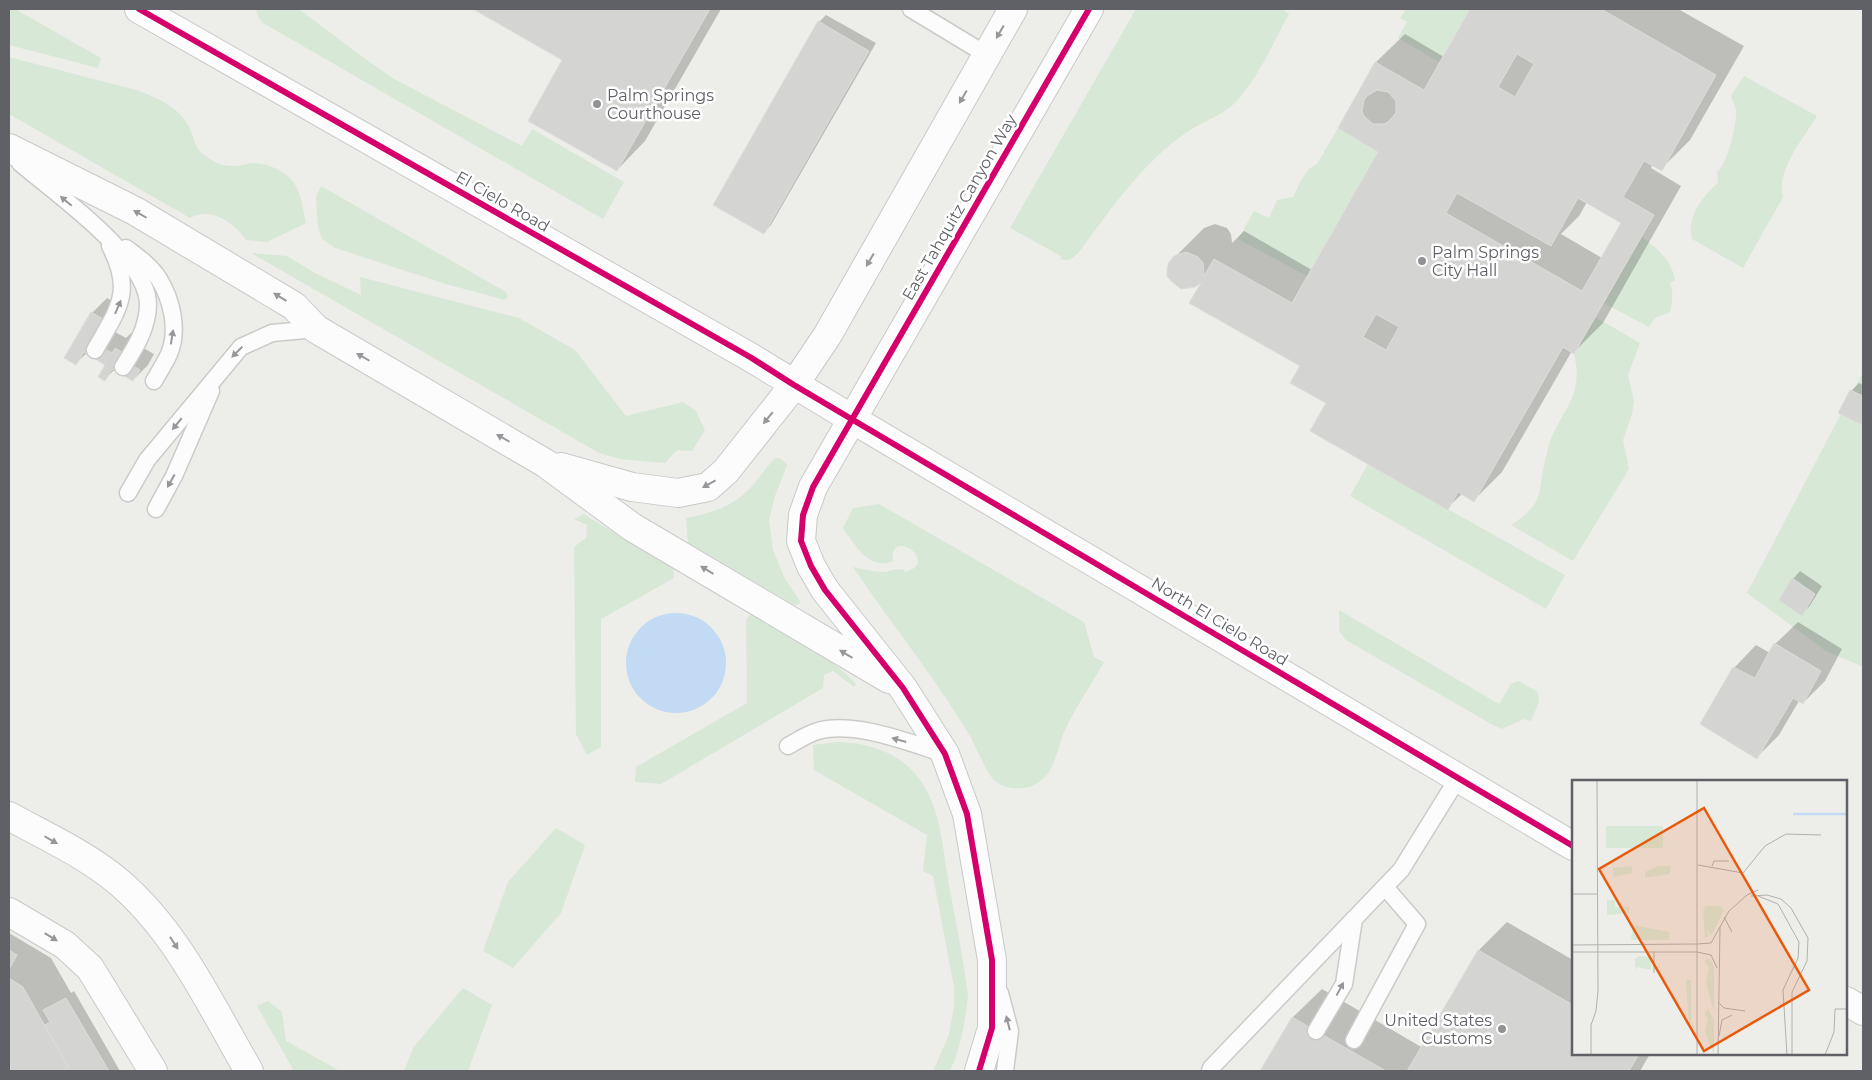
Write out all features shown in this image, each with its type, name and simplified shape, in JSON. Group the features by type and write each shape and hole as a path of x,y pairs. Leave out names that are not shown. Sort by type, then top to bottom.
{"street":[{"name":"El Cielo Road","path":"139,9 733,348 852,419"},
{"path":"545,463 642,488 678,493 708,487 726,472 794,385 827,336 1013,9"},
{"name":"East Tahquitz Canyon Way","path":"979,1071 992,1028 992,960 966,814 946,754 903,688 826,590 811,566 801,541 803,515 813,487 1089,9"},
{"path":"9,148 152,221 294,306 316,329 545,463 632,527 903,688"},
{"name":"North El Cielo Road","path":"852,419 1572,845"},
{"path":"9,816 106,872 120,883 154,917 174,943 249,1071"},
{"path":"9,912 65,946 90,968 152,1071"},
{"path":"1847,1002 1863,1010"}],"lane":[{"path":"911,9 987,55"},
{"path":"9,154 103,233 142,259 160,280 174,324 170,352 154,381"},
{"path":"95,350 118,310 123,284 120,269 103,233"},
{"path":"103,233 132,264 140,277 147,297 146,321 141,336 123,367"},
{"path":"128,493 146,460 241,347 272,334 316,329"},
{"path":"156,509 174,476 219,372"},
{"path":"788,746 816,731 845,727 872,732 946,754"},
{"path":"1210,1071 1217,1061 1401,870 1458,778"},
{"path":"1354,1040 1417,924 1385,887"},
{"path":"1316,1031 1344,984 1354,919"},
{"path":"992,960 1010,1031 1005,1071"}],"green space":[{"path":"9,9 15,9 101,58 98,68 9,45"},
{"path":"256,9 299,9 394,79 522,146 532,129 624,182 603,219 263,23"},
{"path":"1136,9 1283,9 1289,14 1259,71 1236,102 1225,111 1187,132 1156,157 1129,187 1080,251 1074,257 1064,260 1061,259 1061,256 1010,228"},
{"path":"1406,9 1470,9 1439,62 1398,38 1407,22 1400,18"},
{"path":"9,57 140,91 162,101 181,115 186,121 199,150 213,161 230,166 250,163 262,164 274,168 290,178 299,192 306,223 267,242 246,240 229,222 214,215 198,215 190,218 9,114"},
{"path":"1744,76 1817,116 1792,155 1783,176 1783,197 1743,268 1692,239 1691,223 1701,201 1718,183 1717,172 1728,153 1735,125 1736,111 1731,96"},
{"path":"1338,128 1378,152 1307,276 1238,239 1254,211 1269,218 1277,200 1293,197 1302,179 1309,169 1317,164"},
{"path":"321,186 506,292 508,296 505,300 446,284 335,248 322,239 318,227 316,197"},
{"path":"1641,236 1667,260 1675,280 1670,283 1672,301 1670,312 1655,318 1649,327 1604,303"},
{"path":"251,253 287,256 315,273 361,295 360,277 519,318 575,350 626,416 683,402 696,411 705,430 692,451 677,450 665,463 620,459 599,453"},
{"path":"1595,317 1640,343 1628,375 1634,401 1632,414 1623,440 1629,469 1573,561 1511,525 1535,504 1548,448 1574,394 1576,370 1574,354"},
{"path":"1863,372 1863,667 1826,651 1747,593"},
{"path":"779,458 787,465 775,496 769,520 773,550 785,579 800,601 799,604 794,605 688,544 686,518 710,512 740,498 774,459"},
{"path":"1368,464 1565,575 1546,609 1350,496"},
{"path":"879,504 1084,622 1094,657 1104,662 1068,723 1049,772 1034,785 1012,788 996,782 985,767 970,736 956,714 853,567 876,572 899,569 905,572 915,567 918,561 916,555 904,546 898,547 894,551 893,561 877,562 863,554 847,534 843,528 853,508"},
{"path":"583,514 673,567 674,578 601,619 601,747 587,755 576,734 574,547 586,538 587,525 574,519"},
{"path":"1339,610 1499,704 1511,684 1518,681 1538,692 1539,702 1531,721 1524,719 1502,729 1491,724 1346,640 1339,631"},
{"path":"752,611 820,653 856,684 854,687 833,671 824,675 823,688 661,784 635,782 636,767 747,703 746,620"},
{"path":"836,742 869,746 898,758 920,779 935,810 968,995 962,1034 950,1071 933,1071 949,1035 954,1006 954,987 933,876 923,871 927,835 814,770 813,745"},
{"path":"556,828 585,845 561,913 513,968 483,951 508,882"},
{"path":"463,988 492,1005 468,1071 404,1071 413,1048"},
{"path":"268,1001 282,1012 286,1041 340,1071 294,1071 257,1006"}],"water":[{"path":"676,613 686,614 704,621 718,635 725,653 725,673 718,691 704,705 686,712 676,713 666,712 648,705 634,691 627,673 626,663 627,653 634,635 648,621 666,614"}],"building":[{"name":"Palm Springs Courthouse","path":"473,9 710,9 617,171 528,121 562,60"},
{"name":"Palm Springs City Hall","path":"1470,9 1601,9 1716,75 1662,171 1644,161 1623,197 1654,215 1574,354 1563,347 1474,502 1458,492 1448,510 1310,431 1326,403 1290,383 1300,366 1189,303 1201,283 1195,287 1181,289 1167,276 1169,262 1174,256 1186,252 1198,257 1203,263 1204,276 1214,259 1292,303 1378,152 1338,128 1375,62 1424,90","holes":["1517,54 1534,64 1515,97 1498,87","1377,90 1388,92 1396,101 1396,113 1384,124 1373,124 1364,116 1362,111 1364,100","1457,193 1551,246 1578,198 1621,223 1582,291 1446,213","1376,314 1399,327 1386,350 1363,337"]},
{"path":"818,21 869,51 764,234 713,205"},
{"path":"91,312 103,319 90,341 112,353 115,348 122,352 119,358 140,370 133,381 112,369 105,381 98,377 105,365 84,352 76,365 64,358"},
{"path":"1850,390 1863,396 1863,425 1838,413"},
{"path":"1792,578 1815,594 1802,616 1779,600"},
{"path":"1774,643 1821,671 1803,704 1793,698 1757,759 1700,724 1733,667 1755,678"},
{"path":"9,950 17,955 9,969"},
{"name":"United States Customs","path":"1478,950 1572,1004 1572,1055 1638,1055 1629,1071 1407,1071"},
{"path":"9,978 23,987 68,1067 61,1071 9,1071"},
{"path":"66,998 109,1071 61,1071 68,1067 45,1025 50,1022 43,1010"},
{"name":"United States Customs","path":"1292,1017 1316,1031 1386,1071 1260,1071"}],"cycle path":[{"path":"139,9 750,357 794,385 1572,845"},
{"path":"979,1071 992,1028 992,960 967,814 945,754 903,688 825,590 811,566 801,541 803,515 813,487 1089,9"}],"place":[{"name":"Palm Springs Courthouse","path":"597,104"},
{"name":"Palm Springs City Hall","path":"1422,261"},
{"name":"United States Customs","path":"1502,1029"}]}
